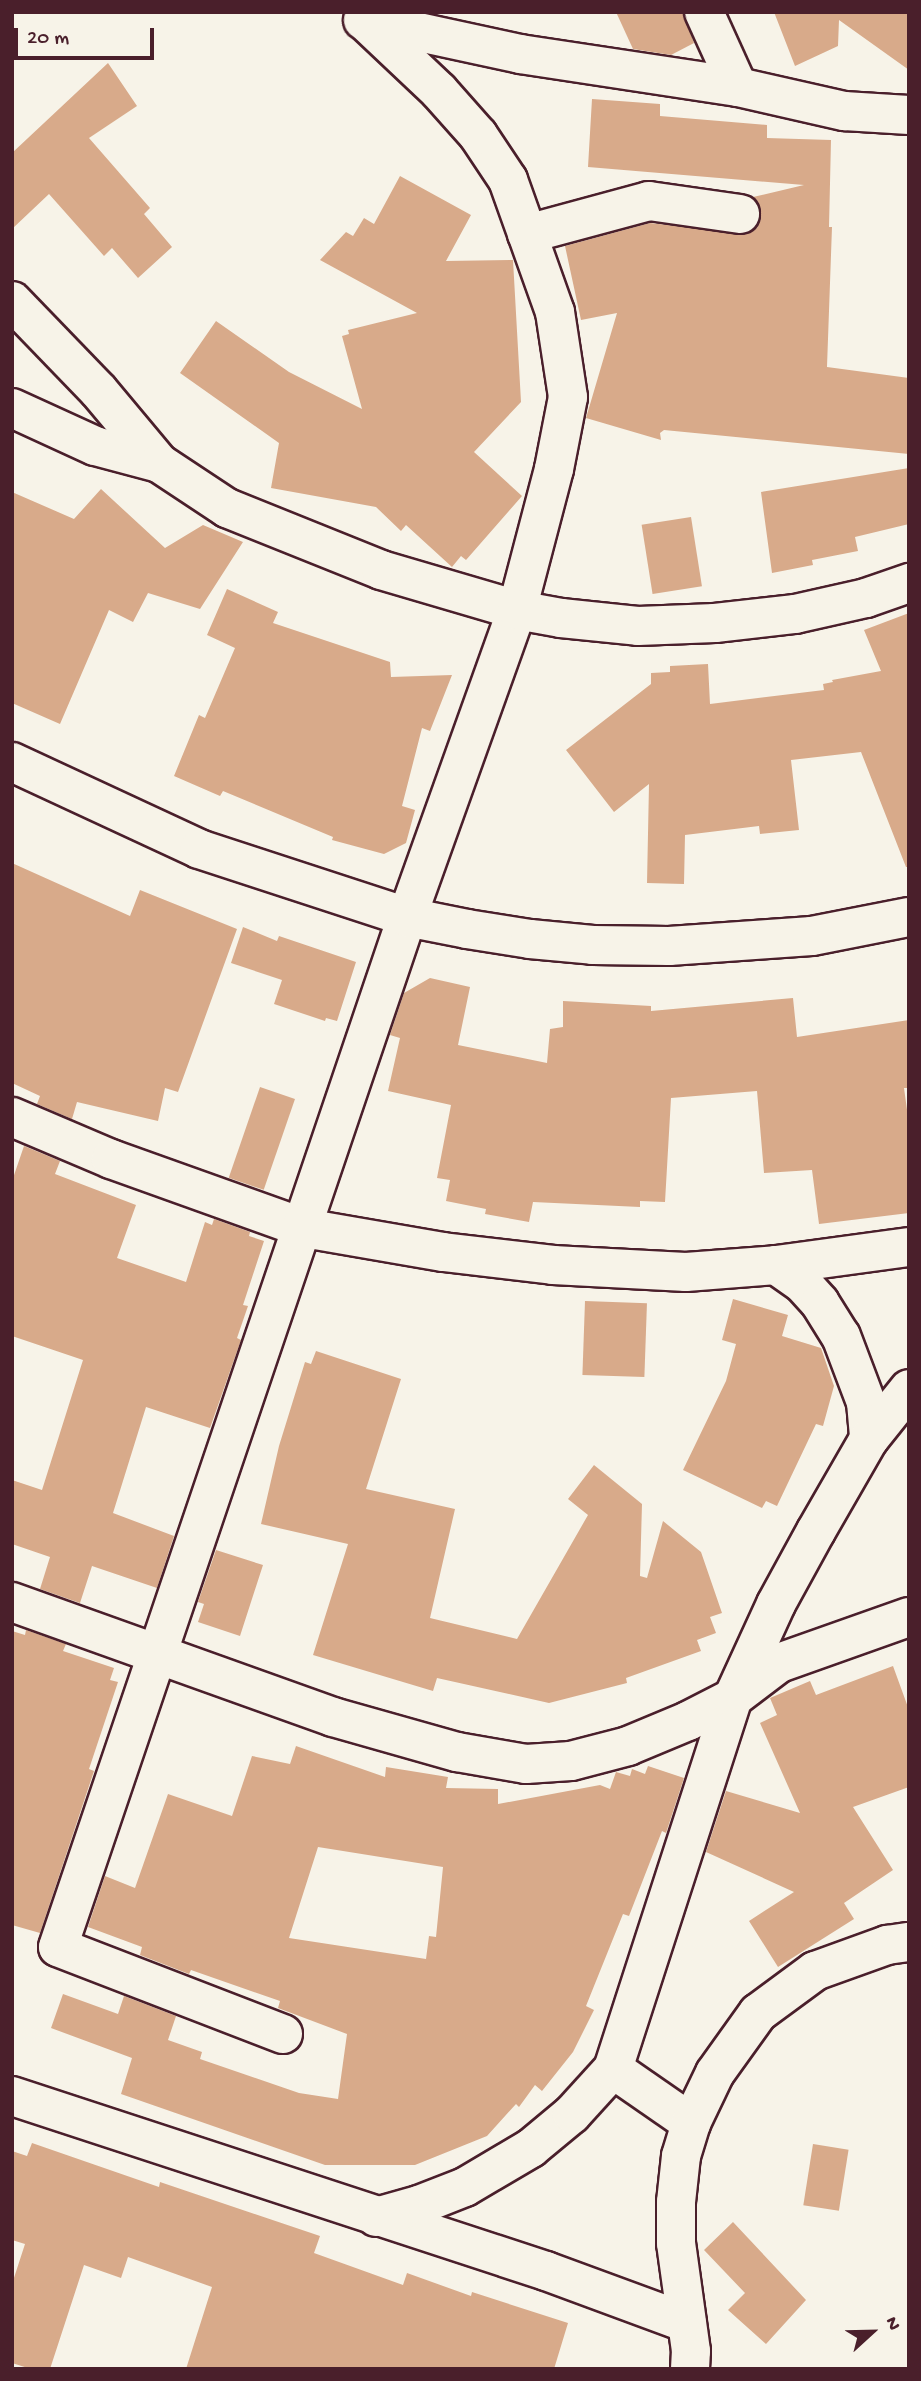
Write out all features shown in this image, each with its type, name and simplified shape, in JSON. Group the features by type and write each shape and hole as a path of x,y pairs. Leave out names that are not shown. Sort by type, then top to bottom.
{"street":[{"path":"704,12 738,88"},
{"path":"359,16 520,54 738,88 844,111 909,115"},
{"path":"283,2034 58,1947 304,1228 407,917 517,610 554,469 568,397 555,312 508,180 478,135 439,91 359,16"},
{"path":"527,234 649,201 740,214"},
{"path":"12,300 98,390 159,463"},
{"path":"12,408 96,446 159,463 240,513 381,570 517,610 561,618 639,626 715,624 795,614 866,598 909,583"},
{"path":"12,762 199,849 407,917 530,939 669,946 812,936 909,917"},
{"path":"12,1117 111,1159 304,1228 443,1252 553,1265 686,1272 776,1265 909,1247"},
{"path":"776,1265 803,1284 820,1303 841,1336 858,1372 866,1402 869,1439"},
{"path":"376,2217 465,2188 531,2148 572,2114 613,2068 733,1698 776,1604 869,1439 909,1389"},
{"path":"12,1602 275,1698 457,1752 526,1764 571,1760 628,1745 688,1721 733,1698 779,1663 909,1617"},
{"path":"693,2353 676,2243 676,2203 681,2156 691,2123 715,2073 758,2013 815,1970 887,1945 909,1942"},
{"path":"613,2068 691,2123"},
{"path":"12,2096 547,2271 693,2353"}],"building":[{"path":"616,12 683,12 694,43 671,55 633,49"},
{"path":"774,12 909,12 909,70 839,20 838,46 795,66"},
{"path":"108,63 137,106 89,138 150,208 144,214 172,247 138,278 112,248 104,256 49,194 12,229 12,153"},
{"path":"592,99 660,104 660,116 767,125 767,138 831,140 829,227 832,227 827,367 909,378 909,454 664,430 660,433 661,440 586,418 617,313 581,320 565,246 650,223 747,234 757,228 761,218 760,207 753,197 804,185 588,167"},
{"path":"400,176 471,215 446,261 513,260 521,402 474,452 522,496 466,560 461,556 452,567 406,525 401,531 376,507 271,488 279,443 180,373 216,321 289,372 362,409 342,336 349,334 348,330 417,313 320,260 346,232 353,236 364,218 374,224"},
{"path":"909,468 909,524 855,537 858,551 812,560 813,565 772,573 761,492"},
{"path":"101,489 165,548 203,525 243,542 200,609 148,593 133,622 109,610 60,724 12,703 12,492 74,519"},
{"path":"691,517 702,586 653,594 642,525"},
{"path":"227,589 278,612 273,623 390,662 391,677 452,675 430,731 422,728 402,806 415,810 406,843 384,854 332,840 333,837 223,791 220,796 174,776 199,715 205,718 235,648 207,635"},
{"path":"909,613 909,867 906,867 861,752 791,760 799,830 760,834 759,826 685,835 684,884 647,883 649,784 614,812 566,750 651,684 651,673 670,672 670,666 708,664 710,704 824,690 823,684 833,682 832,680 881,671 864,630"},
{"path":"12,863 130,916 140,890 237,929 178,1092 165,1088 158,1121 77,1102 72,1119 37,1104 40,1096 12,1083"},
{"path":"243,927 277,941 279,936 356,962 337,1021 326,1018 325,1021 274,1004 282,980 231,963"},
{"path":"430,978 470,987 458,1045 547,1063 550,1029 563,1027 563,1001 651,1006 651,1011 793,998 797,1037 909,1020 909,1088 904,1088 909,1124 909,1213 819,1224 812,1170 764,1173 757,1091 671,1098 665,1202 640,1201 640,1207 533,1202 529,1222 485,1214 486,1209 446,1201 450,1180 437,1178 451,1105 388,1091 400,1038 390,1035 404,993"},
{"path":"260,1087 295,1099 264,1190 229,1178"},
{"path":"24,1146 60,1161 55,1174 136,1205 117,1258 186,1282 205,1222 212,1225 214,1219 250,1232 249,1236 264,1241 243,1305 248,1306 237,1338 241,1340 210,1428 146,1407 113,1513 174,1536 157,1588 92,1566 80,1603 40,1589 50,1557 12,1544 12,1480 42,1490 83,1360 12,1336 12,1181"},
{"path":"733,1299 788,1315 782,1336 821,1348 834,1386 823,1426 816,1424 777,1506 766,1501 762,1508 683,1470 726,1381 736,1344 722,1340"},
{"path":"585,1301 647,1303 644,1377 582,1375"},
{"path":"316,1351 401,1379 366,1489 455,1509 430,1618 517,1639 588,1515 568,1499 594,1465 642,1504 640,1576 647,1578 663,1521 701,1552 722,1613 710,1617 716,1633 697,1640 701,1651 626,1678 627,1683 549,1703 437,1678 433,1691 313,1655 348,1544 261,1524 279,1446 305,1362 311,1364"},
{"path":"216,1550 263,1565 240,1636 198,1622 204,1604 198,1602"},
{"path":"26,1630 66,1644 63,1651 114,1668 110,1680 118,1682 89,1769 94,1771 40,1933 12,1925 12,1631 25,1635"},
{"path":"893,1666 909,1710 909,1787 853,1807 893,1870 844,1903 854,1919 778,1967 749,1921 794,1892 706,1852 726,1791 800,1813 760,1723 777,1715 770,1698 810,1681 816,1695"},
{"path":"296,1746 385,1777 386,1767 448,1777 446,1788 498,1789 498,1804 600,1785 610,1789 616,1772 630,1776 632,1769 645,1774 648,1766 684,1778 666,1833 662,1831 629,1916 623,1914 586,2006 594,2010 573,2052 542,2091 535,2085 519,2107 516,2104 487,2136 415,2165 325,2165 121,2094 132,2058 51,2028 63,1994 118,2014 124,1996 176,2016 168,2040 202,2052 200,2059 299,2093 338,2099 347,2034 278,2008 280,2001 191,1970 189,1974 140,1955 142,1947 88,1927 105,1876 135,1888 168,1794 232,1816 252,1756 290,1764","holes":["318,1847 443,1867 436,1937 429,1936 426,1959 289,1938"]},
{"path":"32,2143 159,2187 160,2182 320,2236 314,2253 403,2285 407,2273 471,2296 472,2292 568,2323 554,2369 186,2369 212,2287 128,2257 121,2278 84,2265 50,2369 31,2369 12,2363 12,2284 25,2244 12,2240 12,2151 27,2156"},
{"path":"813,2144 849,2150 839,2211 803,2205"},
{"path":"733,2222 806,2300 766,2344 728,2310 745,2293 704,2250"}]}
